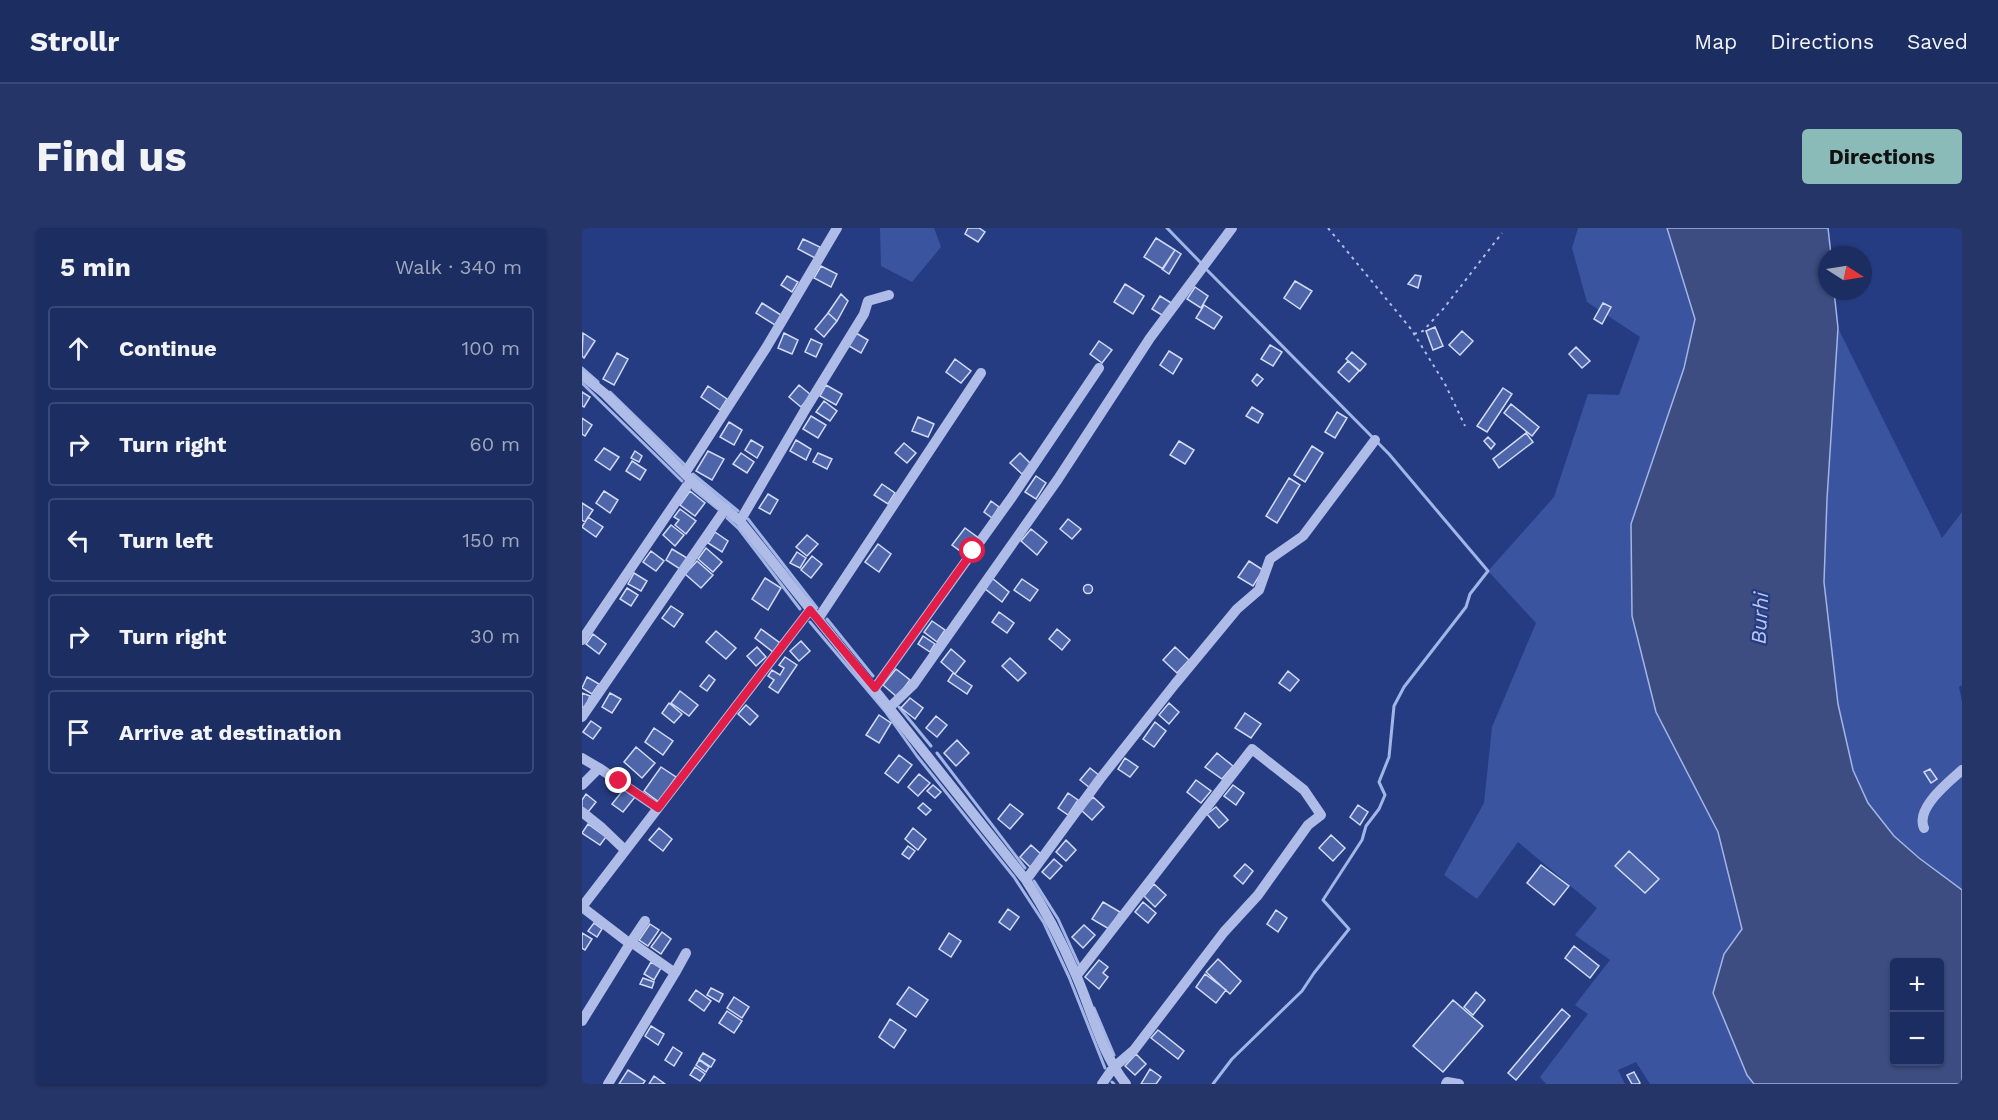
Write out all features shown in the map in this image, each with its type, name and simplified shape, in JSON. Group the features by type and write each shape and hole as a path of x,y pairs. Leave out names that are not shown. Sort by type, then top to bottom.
{"street":[{"path":"582,640 686,487 689,477 837,228"},
{"path":"890,707 913,685 1058,479 1150,338 1232,228"},
{"path":"740,521 864,314 868,301 890,295"},
{"path":"875,688 1012,497 1099,368"},
{"path":"818,619 981,373"},
{"path":"582,375 604,393 689,477 740,521 1026,880 1050,917 1077,975 1113,1068 1126,1084"},
{"path":"1026,880 1175,684 1238,609 1259,591 1270,559 1303,536 1375,440"},
{"path":"582,717 726,508"},
{"path":"675,974 582,907 810,610"},
{"path":"1077,975 1252,749 1304,790 1321,814 1308,825 1258,895 1224,932 1134,1050 1113,1068 1102,1084"},
{"path":"582,758 658,808"},
{"path":"582,785 599,768"},
{"path":"1924,828 1921,821 1923,811 1940,790 1962,770"},
{"path":"582,812 625,850"},
{"path":"582,1021 645,921"},
{"path":"608,1084 686,953"},
{"path":"1446,1084 1447,1082 1459,1084"}],"path":[{"path":"1328,228 1414,334 1445,384 1465,426"},
{"path":"1414,334 1423,331 1444,308 1502,233"}],"shaded area":[{"path":"880,228 934,228 941,247 912,282 881,266"},
{"path":"1578,228 1667,228 1695,319 1684,368 1631,524 1656,712 1718,832 1742,929 1724,954 1713,993 1747,1075 1754,1084 1650,1084 1636,1062 1618,1070 1625,1084 1546,1084 1540,1077 1588,1014 1575,1005 1610,960 1575,935 1597,908 1518,842 1477,899 1444,875 1484,803 1492,727 1536,623 1488,571 1554,497 1588,394 1619,395 1640,337 1587,302 1572,248"},
{"path":"1838,328 1942,538 1962,512 1962,685 1959,687 1962,702 1962,890 1894,836 1868,803 1853,770 1838,704 1824,582"}],"water":[{"name":"Burhi","path":"1667,228 1828,228 1830,246 1818,246 1818,300 1835,300 1838,328 1824,582 1838,704 1853,770 1868,803 1894,836 1962,890 1962,1084 1754,1084 1747,1075 1713,993 1724,954 1742,929 1718,832 1656,712 1632,616 1631,524 1684,368 1695,319"}],"building":[{"path":"968,228 979,228 985,232 978,242 965,234"},
{"path":"1156,238 1175,250 1163,269 1144,257"},
{"path":"803,239 820,247 815,258 798,249"},
{"path":"1175,250 1181,254 1169,274 1162,269"},
{"path":"821,266 837,274 831,287 814,278"},
{"path":"1415,275 1421,276 1418,288 1408,284"},
{"path":"787,276 798,282 792,292 781,285"},
{"path":"1295,281 1312,291 1300,309 1284,298"},
{"path":"1125,284 1144,296 1133,314 1114,302"},
{"path":"1195,287 1208,296 1201,308 1187,299"},
{"path":"841,294 848,301 837,321 828,313"},
{"path":"1160,296 1173,304 1165,317 1152,309"},
{"path":"762,303 781,315 775,325 756,313"},
{"path":"1603,303 1611,307 1602,324 1594,319"},
{"path":"1204,305 1222,317 1214,329 1196,318"},
{"path":"828,313 837,321 824,337 815,329"},
{"path":"1435,327 1443,346 1433,350 1426,331"},
{"path":"1462,331 1473,341 1460,355 1449,345"},
{"path":"583,333 595,341 584,358 582,356"},
{"path":"784,333 798,340 792,354 778,348"},
{"path":"856,333 868,340 861,353 849,346"},
{"path":"811,339 822,344 816,357 805,352"},
{"path":"1099,341 1112,350 1102,363 1090,354"},
{"path":"1270,345 1282,352 1273,366 1261,359"},
{"path":"1576,347 1590,361 1582,368 1569,354"},
{"path":"1169,351 1182,359 1173,374 1160,365"},
{"path":"1352,352 1366,364 1360,371 1346,359"},
{"path":"617,353 628,359 614,385 603,379"},
{"path":"955,359 971,371 961,383 946,372"},
{"path":"1348,361 1359,371 1349,382 1338,372"},
{"path":"1257,374 1263,379 1257,386 1252,381"},
{"path":"799,385 811,395 801,407 789,397"},
{"path":"826,385 842,394 836,405 820,396"},
{"path":"708,386 727,399 720,410 701,397"},
{"path":"1503,388 1512,394 1487,432 1477,426"},
{"path":"582,392 590,397 584,407 582,406"},
{"path":"824,401 837,411 830,421 816,412"},
{"path":"1511,404 1539,427 1532,436 1504,413"},
{"path":"1252,407 1263,414 1258,423 1246,416"},
{"path":"1337,412 1347,418 1335,438 1325,432"},
{"path":"811,416 826,425 818,438 803,429"},
{"path":"918,417 934,424 928,437 912,431"},
{"path":"582,418 592,425 585,436 582,434"},
{"path":"729,422 742,430 734,445 720,437"},
{"path":"1526,433 1533,442 1499,468 1493,459"},
{"path":"1488,437 1495,444 1491,449 1484,441"},
{"path":"751,440 763,447 757,458 745,450"},
{"path":"796,440 811,449 806,460 790,451"},
{"path":"1179,441 1194,450 1185,464 1170,455"},
{"path":"904,443 916,453 907,463 895,453"},
{"path":"1312,446 1323,453 1305,482 1294,475"},
{"path":"604,448 619,457 610,470 595,460"},
{"path":"635,451 642,456 639,462 631,458"},
{"path":"708,451 724,459 712,480 696,471"},
{"path":"741,453 754,462 747,473 733,464"},
{"path":"818,453 832,459 827,469 813,462"},
{"path":"1020,453 1031,464 1022,474 1010,463"},
{"path":"632,461 646,470 640,480 626,471"},
{"path":"1036,476 1046,483 1036,499 1025,492"},
{"path":"1289,478 1300,485 1277,523 1266,516"},
{"path":"882,484 895,493 888,504 874,495"},
{"path":"604,491 618,500 610,513 596,503"},
{"path":"690,491 705,503 695,516 680,505"},
{"path":"768,494 778,500 770,514 759,508"},
{"path":"991,501 999,507 992,518 984,512"},
{"path":"582,503 593,510 585,522 582,520"},
{"path":"680,509 696,521 686,534 675,525 679,520 674,517"},
{"path":"588,517 603,527 596,537 582,527"},
{"path":"1068,519 1081,529 1072,539 1060,529"},
{"path":"671,525 684,535 675,546 663,535"},
{"path":"965,528 980,539 967,556 952,545"},
{"path":"1031,529 1047,542 1037,555 1021,541"},
{"path":"715,532 728,541 722,552 708,543"},
{"path":"807,535 818,544 807,556 796,547"},
{"path":"878,544 891,554 879,572 865,562"},
{"path":"706,548 722,562 713,572 698,559"},
{"path":"672,549 687,558 680,569 666,560"},
{"path":"651,551 664,561 656,571 643,562"},
{"path":"797,552 806,558 800,568 790,563"},
{"path":"812,556 822,564 811,578 801,570"},
{"path":"697,561 713,575 701,588 685,574"},
{"path":"1249,561 1263,570 1253,586 1238,577"},
{"path":"634,573 647,581 641,591 628,584"},
{"path":"765,578 781,588 768,610 752,599"},
{"path":"992,578 1009,592 1002,602 984,588"},
{"path":"1022,579 1038,590 1030,601 1014,590"},
{"path":"1088,585 1092,589 1088,593 1084,589"},
{"path":"627,588 638,595 631,606 620,599"},
{"path":"671,606 683,614 674,627 662,618"},
{"path":"999,612 1014,623 1007,633 992,622"},
{"path":"932,621 945,630 937,642 924,632"},
{"path":"761,629 780,643 773,652 755,638"},
{"path":"1057,629 1070,640 1062,650 1049,639"},
{"path":"716,631 736,648 726,659 706,642"},
{"path":"593,634 606,644 599,654 586,644"},
{"path":"923,636 935,644 930,652 918,644"},
{"path":"801,641 810,651 799,661 790,651"},
{"path":"757,647 766,657 756,666 747,656"},
{"path":"1175,647 1189,660 1177,673 1163,660"},
{"path":"951,649 965,661 955,674 941,662"},
{"path":"785,657 797,665 778,693 769,687 774,680 768,676 772,670 780,675 784,668 779,665"},
{"path":"1010,658 1026,673 1018,681 1002,666"},
{"path":"896,669 910,680 897,697 883,685"},
{"path":"1288,671 1299,680 1290,691 1279,683"},
{"path":"953,673 972,686 967,694 948,681"},
{"path":"709,675 715,680 707,691 700,686"},
{"path":"587,677 599,684 592,694 582,688"},
{"path":"680,691 698,705 689,716 671,703"},
{"path":"582,693 590,696 585,708 582,707"},
{"path":"610,693 621,699 612,713 602,707"},
{"path":"910,698 923,708 915,719 901,708"},
{"path":"669,703 682,714 674,723 662,713"},
{"path":"1169,703 1179,712 1169,724 1159,715"},
{"path":"746,705 758,716 750,725 738,714"},
{"path":"1245,713 1261,724 1251,738 1235,728"},
{"path":"879,715 891,723 879,743 866,735"},
{"path":"936,716 947,725 937,737 926,728"},
{"path":"591,721 601,728 593,739 583,732"},
{"path":"1155,722 1166,731 1154,747 1143,739"},
{"path":"654,728 673,741 663,755 645,742"},
{"path":"957,740 969,753 956,766 944,753"},
{"path":"636,747 655,763 642,778 624,762"},
{"path":"1217,753 1233,766 1222,779 1205,767"},
{"path":"899,755 912,765 898,783 885,773"},
{"path":"1125,758 1138,767 1130,777 1118,769"},
{"path":"661,767 676,777 659,802 644,791"},
{"path":"1090,768 1100,776 1090,788 1080,780"},
{"path":"1930,769 1937,779 1931,783 1924,772"},
{"path":"919,774 930,783 918,796 908,787"},
{"path":"1196,780 1211,791 1201,803 1187,792"},
{"path":"933,785 941,792 935,798 927,791"},
{"path":"1233,785 1244,793 1236,805 1224,796"},
{"path":"624,789 635,797 623,812 612,804"},
{"path":"1068,793 1078,800 1068,815 1058,808"},
{"path":"586,794 596,802 588,812 582,807 582,800"},
{"path":"1093,797 1104,807 1092,820 1081,810"},
{"path":"923,803 931,810 926,815 918,808"},
{"path":"1010,804 1023,814 1010,829 998,819"},
{"path":"1358,805 1368,812 1360,825 1350,817"},
{"path":"1216,807 1228,820 1219,828 1207,814"},
{"path":"588,824 606,837 600,845 582,833"},
{"path":"659,828 672,839 663,851 649,840"},
{"path":"913,828 926,839 918,850 905,839"},
{"path":"1331,835 1345,848 1333,861 1319,848"},
{"path":"1066,840 1076,850 1066,861 1056,852"},
{"path":"1031,845 1042,855 1030,867 1020,857"},
{"path":"908,846 915,851 909,859 902,854"},
{"path":"1629,851 1659,879 1645,893 1615,866"},
{"path":"1054,859 1062,866 1050,879 1042,872"},
{"path":"1245,864 1253,871 1243,884 1234,876"},
{"path":"1541,865 1569,886 1554,905 1527,883"},
{"path":"1154,884 1166,895 1155,907 1144,896"},
{"path":"1103,902 1120,912 1109,929 1092,919"},
{"path":"1143,902 1156,913 1148,923 1135,912"},
{"path":"1008,909 1019,917 1010,930 999,922"},
{"path":"1276,910 1287,918 1278,932 1267,924"},
{"path":"594,923 602,929 597,937 588,931"},
{"path":"650,924 659,930 648,946 639,940"},
{"path":"1084,925 1095,935 1083,948 1072,937"},
{"path":"662,932 671,939 661,954 651,947"},
{"path":"582,933 592,939 585,950 582,948"},
{"path":"949,933 961,941 951,957 939,949"},
{"path":"1574,946 1599,966 1590,978 1565,958"},
{"path":"1218,959 1241,981 1230,994 1206,972"},
{"path":"1099,960 1108,967 1103,973 1108,977 1099,989 1085,977"},
{"path":"651,962 661,968 654,980 644,974"},
{"path":"1205,974 1226,990 1216,1003 1196,987"},
{"path":"643,978 654,982 652,988 640,984"},
{"path":"909,987 928,1000 916,1017 897,1004"},
{"path":"711,988 723,994 719,1002 707,995"},
{"path":"696,990 711,1001 704,1011 689,1000"},
{"path":"1476,992 1485,1000 1473,1015 1464,1007"},
{"path":"734,997 749,1007 742,1018 727,1008"},
{"path":"1453,1000 1483,1026 1443,1072 1413,1046"},
{"path":"1562,1009 1570,1016 1516,1080 1508,1073"},
{"path":"727,1011 742,1021 734,1033 719,1023"},
{"path":"890,1019 906,1030 894,1048 879,1037"},
{"path":"651,1026 664,1034 658,1045 645,1036"},
{"path":"1158,1030 1184,1051 1178,1059 1151,1038"},
{"path":"673,1047 682,1053 674,1066 665,1060"},
{"path":"703,1053 715,1060 711,1067 699,1059"},
{"path":"1136,1054 1146,1064 1135,1075 1125,1066"},
{"path":"699,1060 709,1067 706,1072 696,1065"},
{"path":"695,1067 705,1074 700,1081 690,1075"},
{"path":"1150,1069 1161,1077 1156,1084 1141,1084"},
{"path":"628,1070 645,1081 643,1084 619,1084"},
{"path":"1634,1072 1640,1083 1638,1084 1632,1084 1627,1075"},
{"path":"654,1076 665,1084 649,1084"}],"waterway":[{"path":"1167,228 1202,264"},
{"path":"1206,269 1389,454 1488,571 1470,594 1466,607 1404,687 1394,706 1389,757 1379,782 1385,795 1379,809 1366,826 1362,840 1323,900 1349,929 1302,991 1232,1059 1213,1084"},
{"path":"582,368 598,382"},
{"path":"582,383 682,481"},
{"path":"610,392 684,464"},
{"path":"693,474 738,511"},
{"path":"693,489 718,509"},
{"path":"727,518 739,529 800,609"},
{"path":"748,519 817,608"},
{"path":"827,619 873,676"},
{"path":"810,622 885,711 917,756 1014,877 1044,923 1069,977 1105,1068"},
{"path":"899,707 931,746"},
{"path":"937,753 1025,868"},
{"path":"1034,881 1058,919 1079,965"},
{"path":"1094,1008 1114,1055"}],"route":[{"path":"619,781 658,808 810,610 875,688 973,551"}]}
